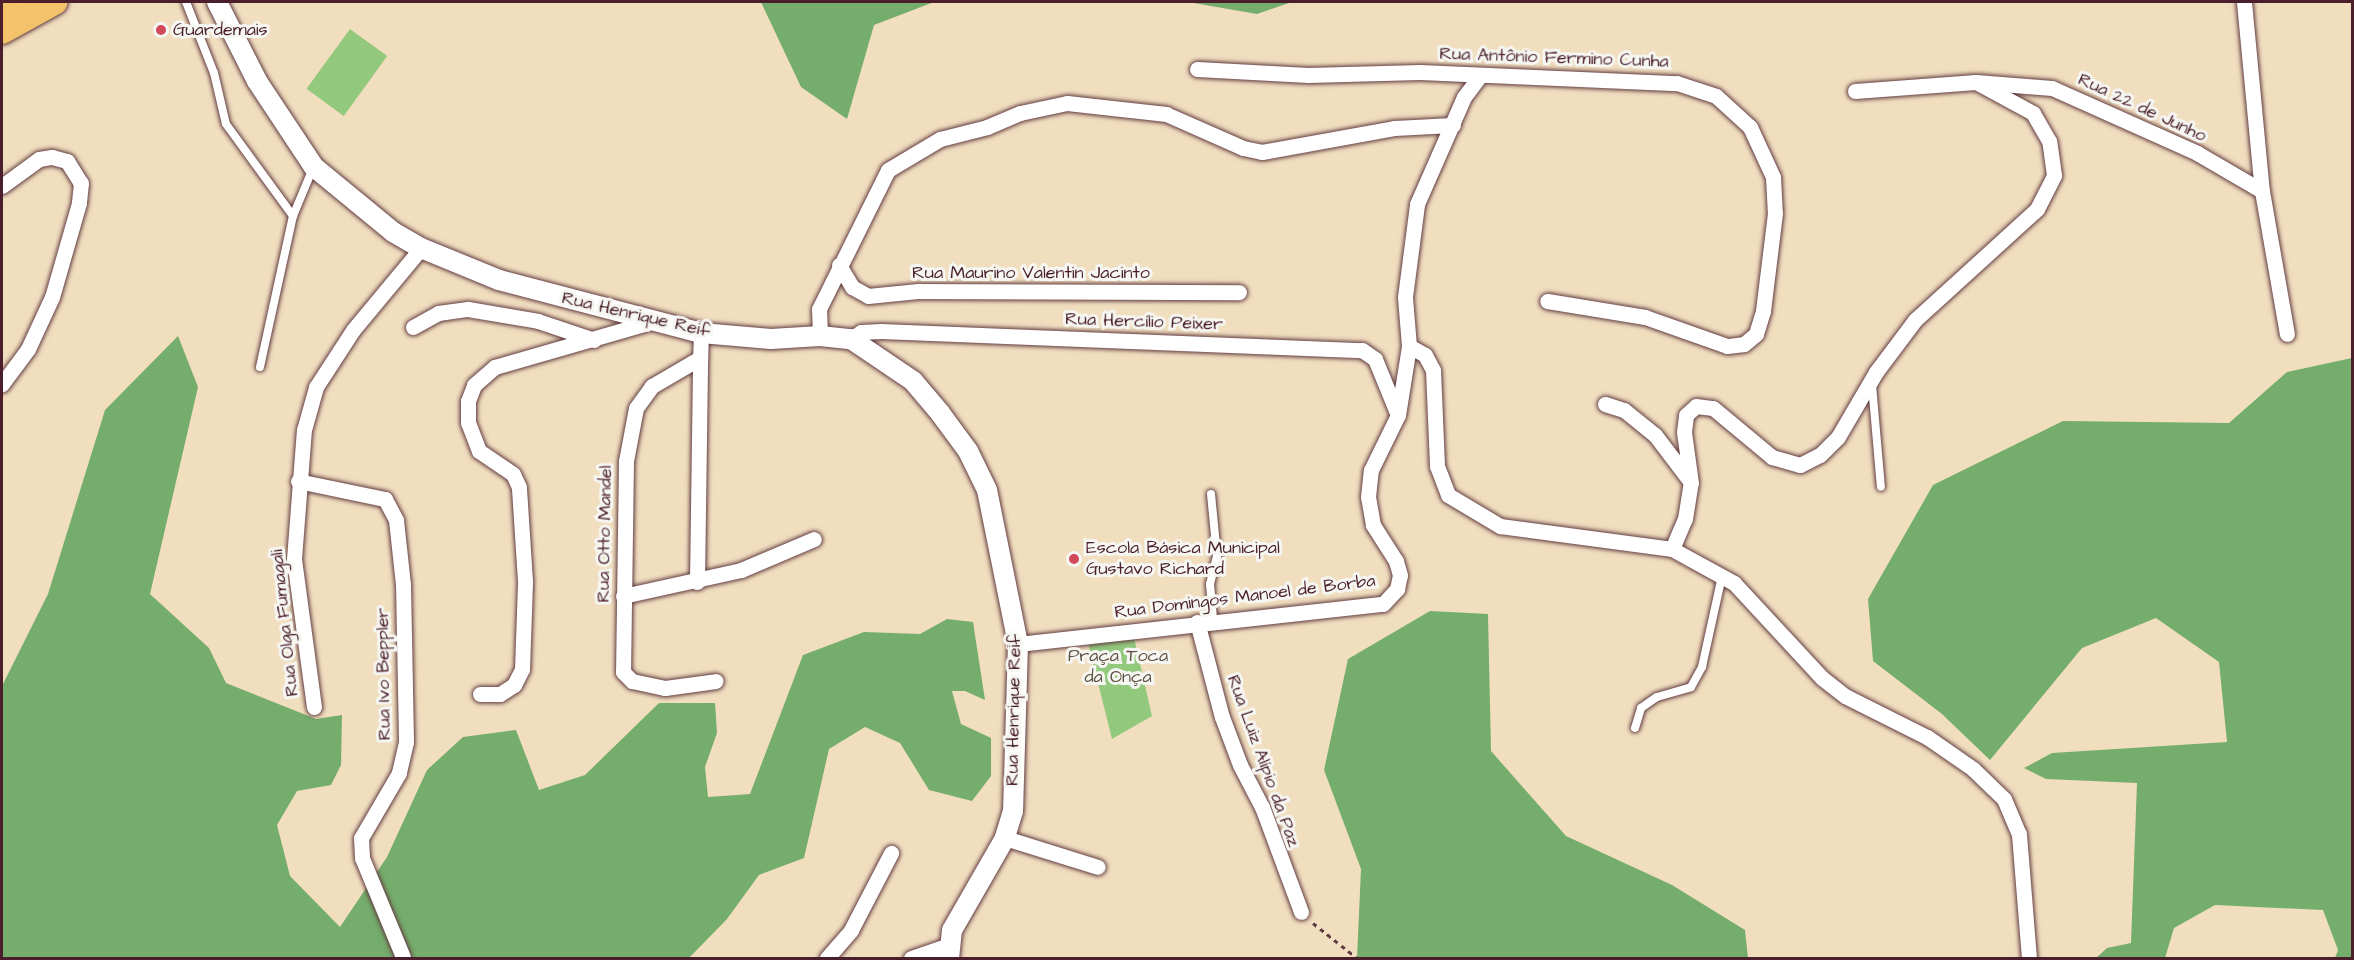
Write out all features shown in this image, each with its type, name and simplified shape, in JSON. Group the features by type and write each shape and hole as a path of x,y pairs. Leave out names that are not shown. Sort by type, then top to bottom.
{"main road":[{"path":"2,11 19,2"},
{"path":"2,31 54,2"}],"street":[{"name":"Rua Henrique Reif","path":"217,2 257,81 314,167 393,232 421,248 499,280 651,322 701,333 771,339 820,336 851,339 913,381 968,451 987,490 996,522 1018,644 1013,811 1005,838 960,911 949,952"},
{"path":"2244,2 2262,191 2287,334"},
{"name":"Rua Antônio Fermino Cunha","path":"1197,69 1308,75 1420,72 1479,77 1677,83 1716,96 1750,127 1773,177 1775,213 1763,311 1756,334 1744,344 1727,346 1646,317 1547,301"},
{"name":"Rua Domingos Manoel de Borba","path":"1018,644 1205,621 1383,604 1397,590 1400,575 1396,561 1372,525 1368,497 1380,447 1398,415 1409,346 1405,297 1417,204 1464,97 1479,77"},
{"path":"1672,549 1685,519 1691,483 1684,432 1686,415 1696,406 1713,408 1772,458 1800,465 1820,454 1838,436 1871,380 1915,320 2037,208 2054,175 2049,141 2033,113 1976,82"},
{"name":"Rua 22 de Junho","path":"1855,91 1976,82 2052,88 2197,153 2262,191"},
{"path":"820,336 819,309 838,265 888,170 940,139 987,127 1020,113 1067,103 1166,114 1243,148 1263,152 1394,128 1453,125"},
{"path":"2,186 39,159 52,157 67,161 81,183 79,203 52,297 28,349 2,384"},
{"name":"Rua Olga Fumagali","path":"314,707 294,559 298,481 304,430 316,387 353,330 421,248"},
{"name":"Rua Maurino Valentin Jacinto","path":"838,265 852,287 868,296 918,291 1239,292"},
{"path":"413,327 438,313 468,309 538,321 594,340"},
{"path":"480,694 500,694 514,685 522,669 525,581 519,487 513,474 479,451 468,423 468,401 474,385 495,367 651,322"},
{"name":"Rua Hercílio Peixer","path":"851,339 861,332 881,331 1362,350 1375,359 1398,415"},
{"path":"698,582 701,333"},
{"path":"1409,346 1425,355 1433,370 1437,466 1448,495 1500,526 1672,549 1722,576 1734,583 1822,678 1845,696 1928,737 1973,769 2004,799 2019,834 2029,958"},
{"name":"Rua Otto Mandel","path":"700,358 652,386 636,408 626,461 623,672 632,681 665,688 716,681"},
{"path":"1605,404 1624,410 1655,435 1691,483"},
{"name":"Rua Ivo Beppler","path":"298,481 385,499 396,520 403,584 406,742 399,773 361,838 362,858 403,957"},
{"path":"623,596 698,582 741,570 814,539"},
{"name":"Rua Luiz Alípio da Paz","path":"1205,621 1222,717 1240,765 1262,807 1300,912"},
{"path":"1005,838 1098,867"},
{"path":"827,958 851,930 891,853"},
{"path":"911,958 949,952"}],"lane":[{"path":"186,2 214,73 226,124 293,216"},
{"path":"260,367 293,216 314,167"},
{"path":"1871,380 1881,487"},
{"path":"1205,621 1210,584 1217,556 1210,494"},
{"path":"1635,728 1641,708 1657,697 1691,687 1702,667 1722,576"}],"path":[{"path":"1300,912 1357,958"}],"green space":[{"path":"761,2 934,2 874,25 847,119 801,87"},
{"path":"1188,2 1292,2 1257,14"},
{"path":"350,29 387,56 344,116 307,89"},
{"path":"178,336 198,387 150,594 209,648 226,683 316,719 342,715 341,765 331,785 297,791 277,825 290,876 340,927 387,857 427,770 463,737 516,730 539,790 585,775 659,703 715,703 717,733 705,767 708,797 750,794 803,655 864,632 920,634 947,619 973,622 985,700 965,691 952,691 961,724 991,738 991,776 972,801 929,790 900,743 865,727 829,749 804,858 759,875 727,919 689,958 2,958 2,686 48,594 105,410"},
{"path":"2352,358 2352,958 2335,958 2338,950 2323,910 2215,905 2174,928 2165,958 2096,958 2107,948 2131,943 2137,783 2046,779 2024,768 2052,753 2227,742 2219,662 2156,618 2082,648 1990,760 1942,714 1873,661 1868,599 1933,485 2063,421 2229,423 2287,372"},
{"path":"1430,611 1488,614 1491,751 1566,836 1672,885 1745,930 1748,958 1357,958 1361,869 1324,770 1348,659"},
{"name":"Praça Toca da Onça","path":"1133,633 1152,716 1112,739 1087,639"}],"place":[{"name":"Guardemais","path":"161,30"},
{"name":"Escola Básica Municipal Gustavo Richard","path":"1074,559"}]}
